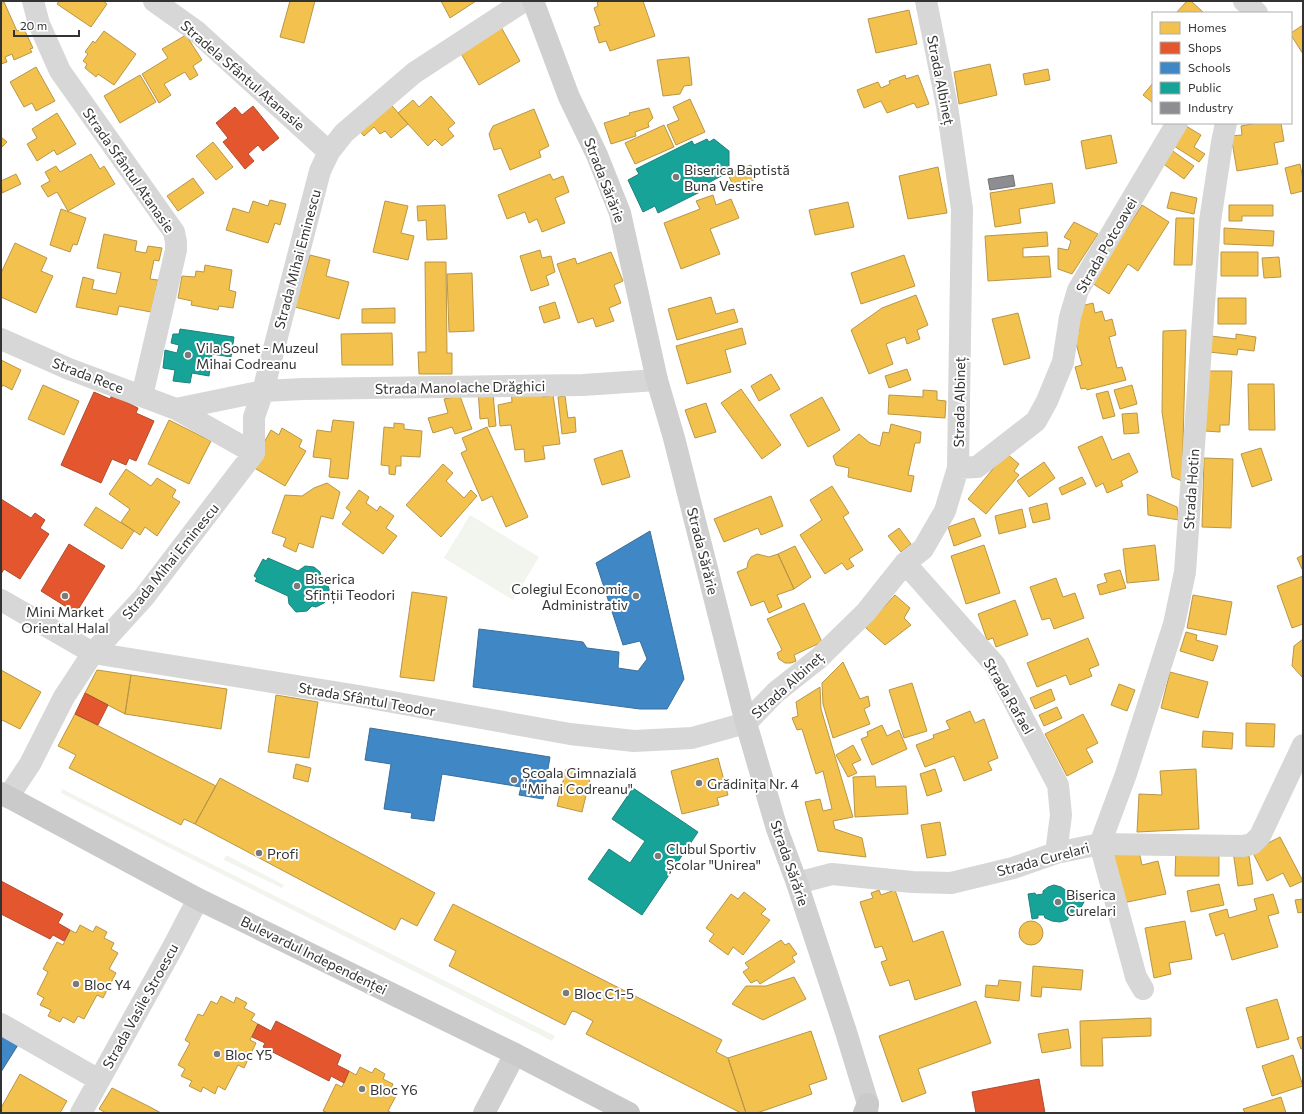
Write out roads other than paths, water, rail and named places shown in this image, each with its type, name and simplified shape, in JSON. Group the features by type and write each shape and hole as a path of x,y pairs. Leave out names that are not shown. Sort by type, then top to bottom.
{"main road":[{"name":"Bulevardul Independenței","path":"4,795 198,899 515,1054 629,1113"}],"street":[{"name":"Strada Sfântul Atanasie","path":"33,1 39,24 60,71 174,232 176,250 142,396"},
{"name":"Stradela Sfântul Atanasie","path":"154,1 196,31 329,152"},
{"name":"Strada Mihai Eminescu","path":"4,795 30,764 64,697 93,654 144,597 254,453 254,417 263,391 320,171 329,152 344,133 414,72 524,1"},
{"name":"Strada Sărărie","path":"534,1 569,97 597,155 620,213 657,380 676,446 746,723 777,829 797,883 846,1032 869,1111"},
{"name":"Strada Albineț","path":"746,723 776,692 819,658 866,612 905,563 923,549 945,511 958,468 962,209 947,106 926,1"},
{"path":"1244,1 1256,12"},
{"path":"1258,12 1264,1"},
{"name":"Strada Potcoavei","path":"958,468 977,467 1036,421 1047,401 1063,362 1070,317 1078,290 1176,124"},
{"name":"Strada Hotin","path":"1100,844 1126,774 1174,624 1185,572 1210,221 1226,124"},
{"name":"Strada Rece","path":"1,339 69,369 176,409 254,453"},
{"name":"Strada Manolache Drăghici","path":"263,391 303,389 583,385 657,380"},
{"path":"176,409 263,391"},
{"name":"Strada Rafael","path":"905,563 995,665 1058,785 1061,815 1056,853"},
{"name":"Strada Sfântul Teodor","path":"1,600 93,654 359,696 577,735 634,741 692,738 746,723"},
{"name":"Strada Curelari","path":"797,883 832,874 912,882 951,883 1013,868 1056,853 1100,844 1243,846 1252,844 1260,836 1303,745"},
{"path":"1100,844 1136,977 1143,988"},
{"name":"Strada Vasile Stroescu","path":"81,1113 198,899"},
{"path":"1,1024 99,1080"},
{"path":"484,1113 515,1054"}],"place":[{"name":"Biserica Baptistă Buna Vestire","path":"676,177"},
{"name":"Vila Sonet - Muzeul Mihai Codreanu","path":"188,355"},
{"name":"Biserica Sfinții Teodori","path":"297,586"},
{"name":"Mini Market Oriental Halal","path":"65,596"},
{"name":"Colegiul Economic Administrativ","path":"636,596"},
{"name":"Școala Gimnazială \"Mihai Codreanu\"","path":"514,780"},
{"name":"Grădinița Nr. 4","path":"699,783"},
{"name":"Profi","path":"259,853"},
{"name":"Clubul Sportiv Școlar \"Unirea\"","path":"658,856"},
{"name":"Biserica Curelari","path":"1058,902"},
{"name":"Bloc Y4","path":"76,984"},
{"name":"Bloc C1-5","path":"566,993"},
{"name":"Bloc Y5","path":"217,1054"},
{"name":"Bloc Y6","path":"362,1089"}]}
